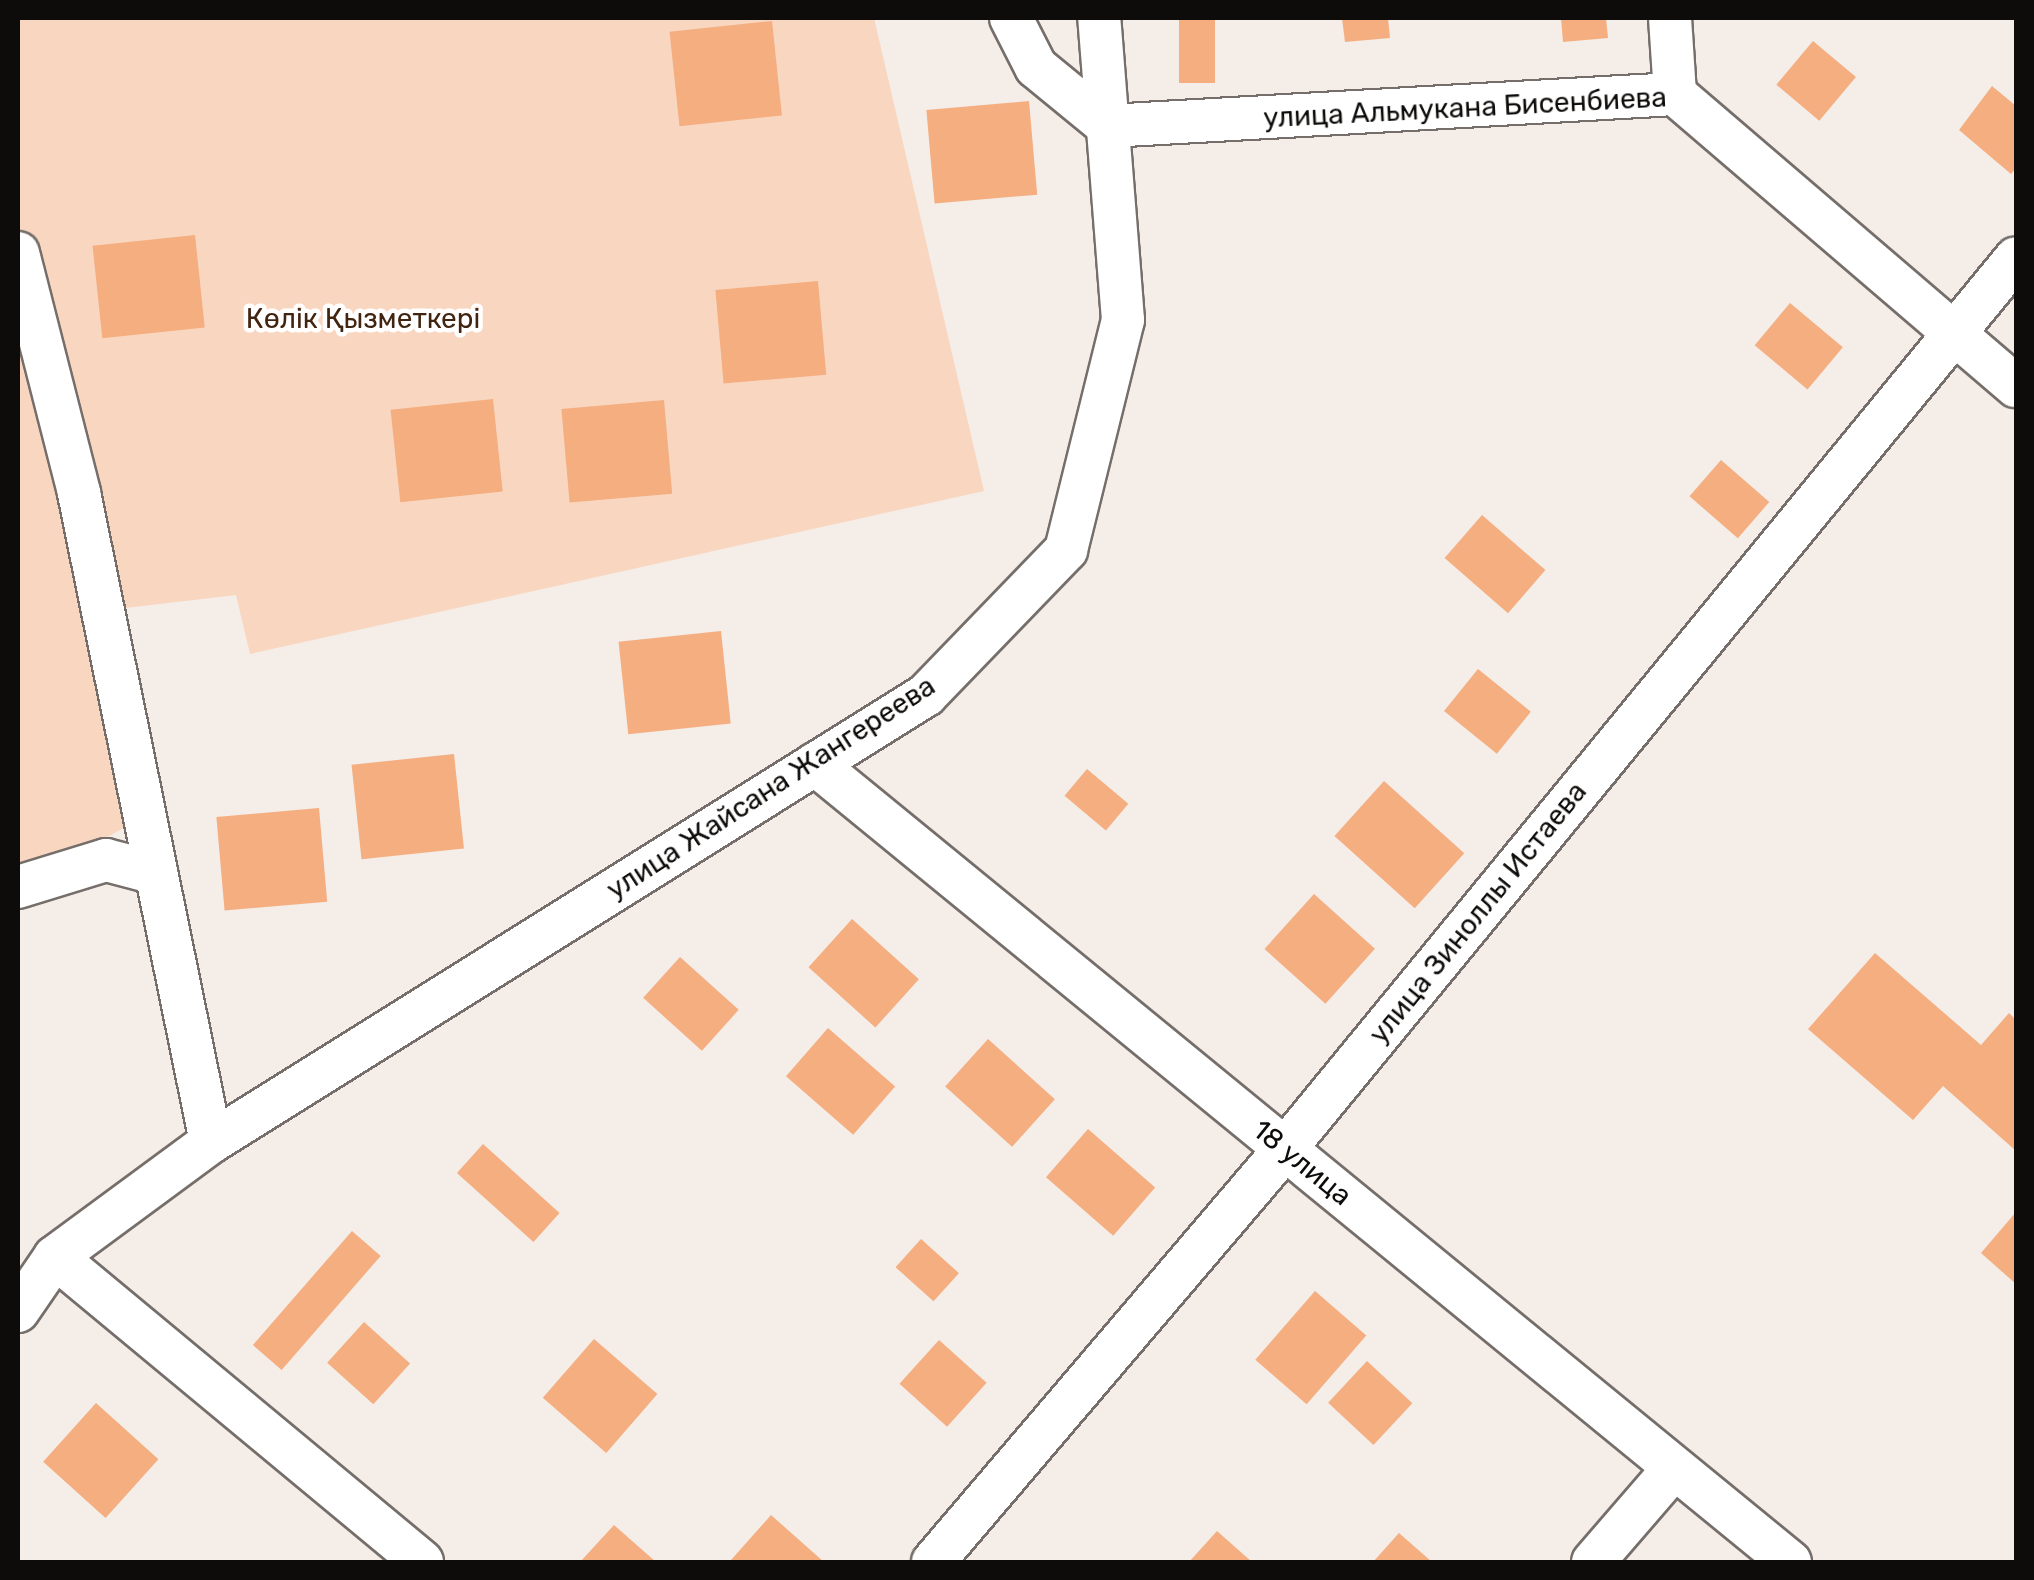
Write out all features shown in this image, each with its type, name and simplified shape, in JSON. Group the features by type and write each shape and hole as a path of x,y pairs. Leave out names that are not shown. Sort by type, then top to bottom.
{"street":[{"path":"1010,18 1036,67 1108,126"},
{"name":"улица Жайсана Жангереева","path":"18,1311 55,1257 210,1142 926,695 1066,550 1124,320 1099,18"},
{"path":"1670,18 1675,94"},
{"name":"улица Альмукана Бисенбиева","path":"1108,126 1675,94 2016,386"},
{"path":"18,254 78,493 210,1142"},
{"name":"улица Зиноллы Истаева","path":"933,1562 1286,1150 2016,258"},
{"name":"18 улица","path":"815,764 1790,1562"},
{"path":"18,887 106,860 156,873"},
{"path":"55,1257 422,1562"},
{"path":"1593,1562 1674,1468"}],"green space":[{"name":"Көлік Қызметкері","path":"18,18 874,18 984,491 250,654 236,595 108,610 139,819 18,889"}],"building":[{"path":"1179,18 1215,18 1215,83 1179,83"},
{"path":"1342,18 1388,18 1390,38 1345,42"},
{"path":"1561,18 1606,18 1608,38 1563,42"},
{"path":"772,21 782,115 679,126 670,32"},
{"path":"1813,41 1856,77 1819,121 1776,85"},
{"path":"1992,86 2016,106 2016,168 2011,174 1959,130"},
{"path":"1029,101 1037,195 935,204 926,110"},
{"path":"195,235 205,327 102,338 93,246"},
{"path":"818,281 826,375 724,384 715,290"},
{"path":"1790,303 1843,347 1808,389 1755,345"},
{"path":"493,399 503,491 400,502 391,410"},
{"path":"664,400 672,494 570,503 561,409"},
{"path":"1721,460 1769,502 1738,538 1690,496"},
{"path":"1482,515 1545,570 1508,613 1445,558"},
{"path":"721,631 731,723 628,734 619,642"},
{"path":"1478,669 1531,712 1497,754 1444,711"},
{"path":"454,754 464,848 361,859 352,765"},
{"path":"1087,769 1128,804 1106,831 1065,796"},
{"path":"1384,781 1464,853 1415,908 1334,836"},
{"path":"319,808 327,902 225,911 216,817"},
{"path":"1314,894 1375,949 1325,1004 1264,949"},
{"path":"852,919 919,979 875,1028 809,967"},
{"path":"1875,953 1981,1045 2009,1013 2016,1020 2016,1151 1943,1086 1913,1120 1808,1029"},
{"path":"680,957 739,1010 702,1051 643,998"},
{"path":"828,1028 895,1086 853,1135 786,1076"},
{"path":"988,1039 1055,1099 1012,1147 945,1087"},
{"path":"1088,1129 1155,1187 1113,1236 1046,1177"},
{"path":"483,1144 560,1213 533,1242 457,1173"},
{"path":"2016,1212 2016,1284 1981,1253"},
{"path":"352,1231 381,1256 282,1370 253,1345"},
{"path":"921,1239 959,1273 933,1301 896,1267"},
{"path":"1315,1291 1366,1336 1307,1404 1255,1360"},
{"path":"364,1322 410,1363 373,1404 327,1363"},
{"path":"594,1339 657,1394 606,1453 543,1398"},
{"path":"939,1340 987,1383 947,1427 900,1384"},
{"path":"1367,1361 1412,1403 1373,1445 1328,1403"},
{"path":"96,1403 158,1459 106,1518 43,1462"},
{"path":"771,1515 824,1562 731,1560"},
{"path":"614,1525 656,1562 580,1562"},
{"path":"1217,1531 1252,1562 1189,1562"},
{"path":"1399,1533 1432,1562 1373,1562"}]}
